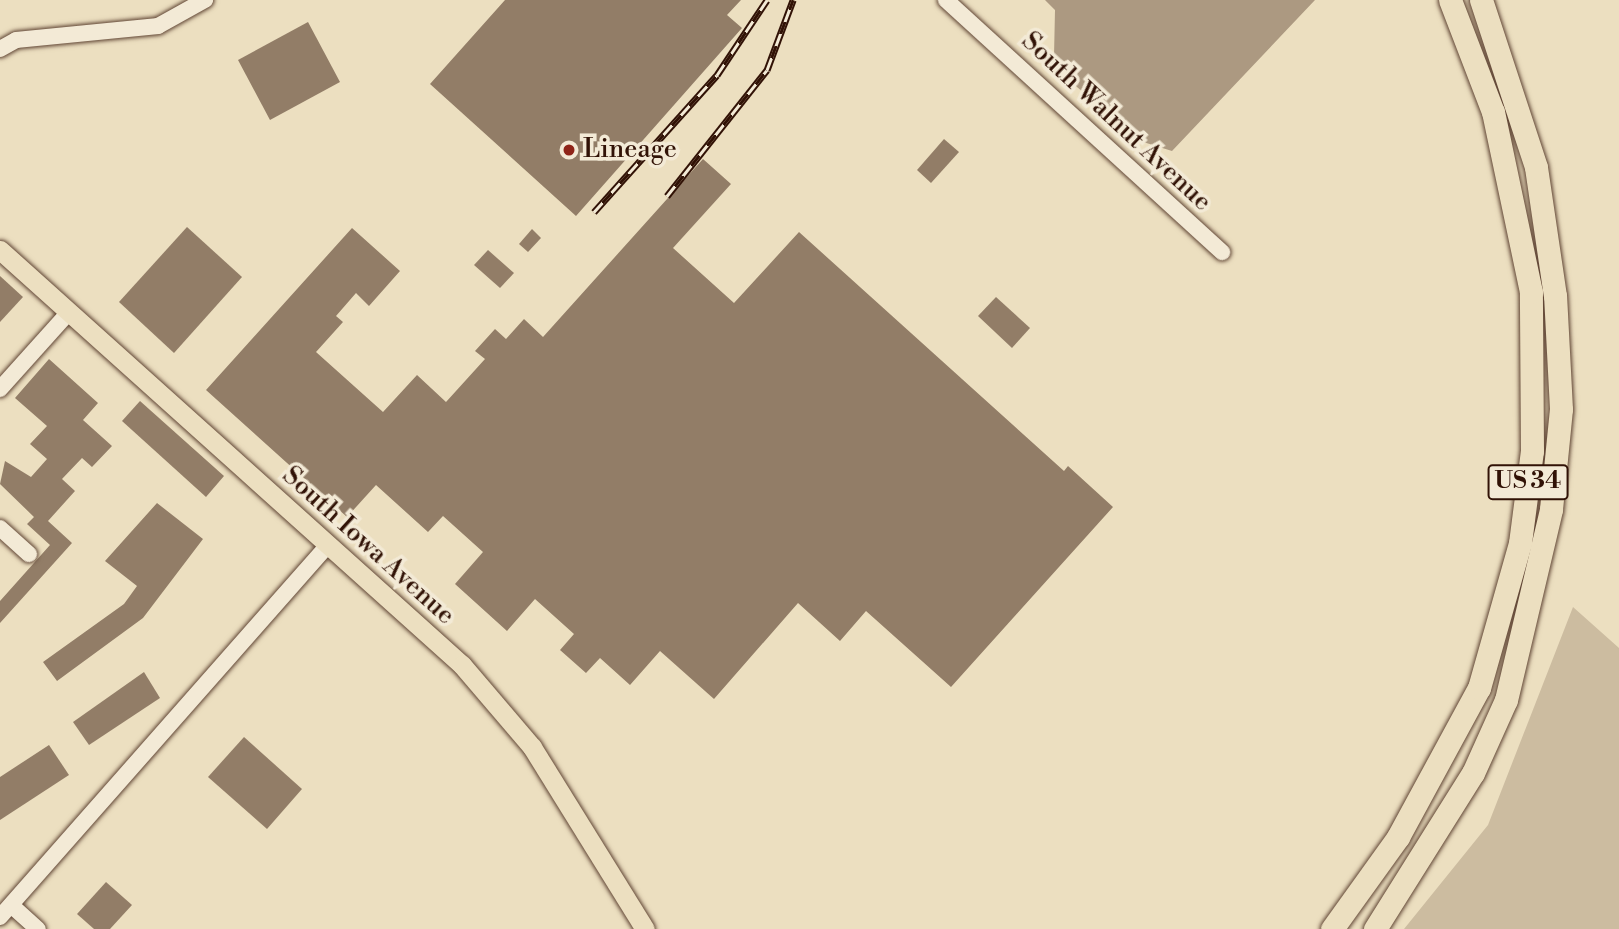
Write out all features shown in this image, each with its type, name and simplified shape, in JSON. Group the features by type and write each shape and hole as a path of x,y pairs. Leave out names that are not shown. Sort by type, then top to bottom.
{"highway":[{"name":"US 34","path":"1332,929 1419,803 1479,688 1520,543 1531,451 1531,292 1493,112 1450,0"},
{"name":"US 34","path":"1375,929 1472,773 1506,700 1551,509 1561,409 1555,296 1536,167 1481,0"}],"main road":[{"name":"South Iowa Avenue","path":"0,250 461,665 503,713 558,787 645,929"}],"street":[{"path":"0,49 16,40 158,26 205,0"},
{"name":"South Walnut Avenue","path":"947,0 1222,252"},
{"path":"0,389 69,312"},
{"path":"0,528 29,554"},
{"path":"38,929 5,911 328,545"}],"shaded area":[{"path":"1045,0 1315,0 1172,151 1140,141 1063,75 1054,56 1055,10"},
{"path":"1573,607 1619,648 1619,929 1404,929 1488,825"}],"building":[{"name":"Lineage","path":"505,0 741,0 727,15 742,28 576,216 430,84"},
{"path":"308,22 340,82 270,120 238,60"},
{"path":"944,139 959,152 931,183 917,170"},
{"path":"703,159 731,184 673,248 734,303 799,232 1064,471 1068,466 1113,507 951,687 866,611 840,641 798,603 714,699 660,651 630,685 600,658 586,673 560,650 574,634 535,599 507,631 455,584 483,552 443,516 428,532 376,485 347,517 206,390 352,228 400,271 369,306 356,293 336,316 343,322 316,352 383,412 417,375 446,402 485,359 475,351 495,329 506,339 524,319 543,337"},
{"path":"187,227 242,277 174,353 119,302"},
{"path":"532,229 541,238 528,252 519,244"},
{"path":"488,250 514,273 500,288 474,265"},
{"path":"0,276 23,297 0,322"},
{"path":"996,297 1030,328 1012,348 978,316"},
{"path":"49,359 98,403 83,420 112,446 92,467 82,458 62,479 75,491 48,521 72,543 0,623 0,601 50,545 27,524 34,517 0,484 5,461 31,477 47,459 30,444 47,426 15,398"},
{"path":"140,401 224,476 206,497 122,421"},
{"path":"157,503 203,539 143,618 57,681 43,662 124,604 137,586 105,561"},
{"path":"144,672 160,698 89,745 73,722"},
{"path":"244,737 302,789 267,829 208,777"},
{"path":"49,745 69,775 0,820 0,777"},
{"path":"106,882 132,905 110,929 94,929 77,914"}],"railway":[{"path":"594,212 717,75 767,0"},
{"path":"667,196 767,70 793,0"}],"place":[{"name":"Lineage","path":"569,150"}]}
